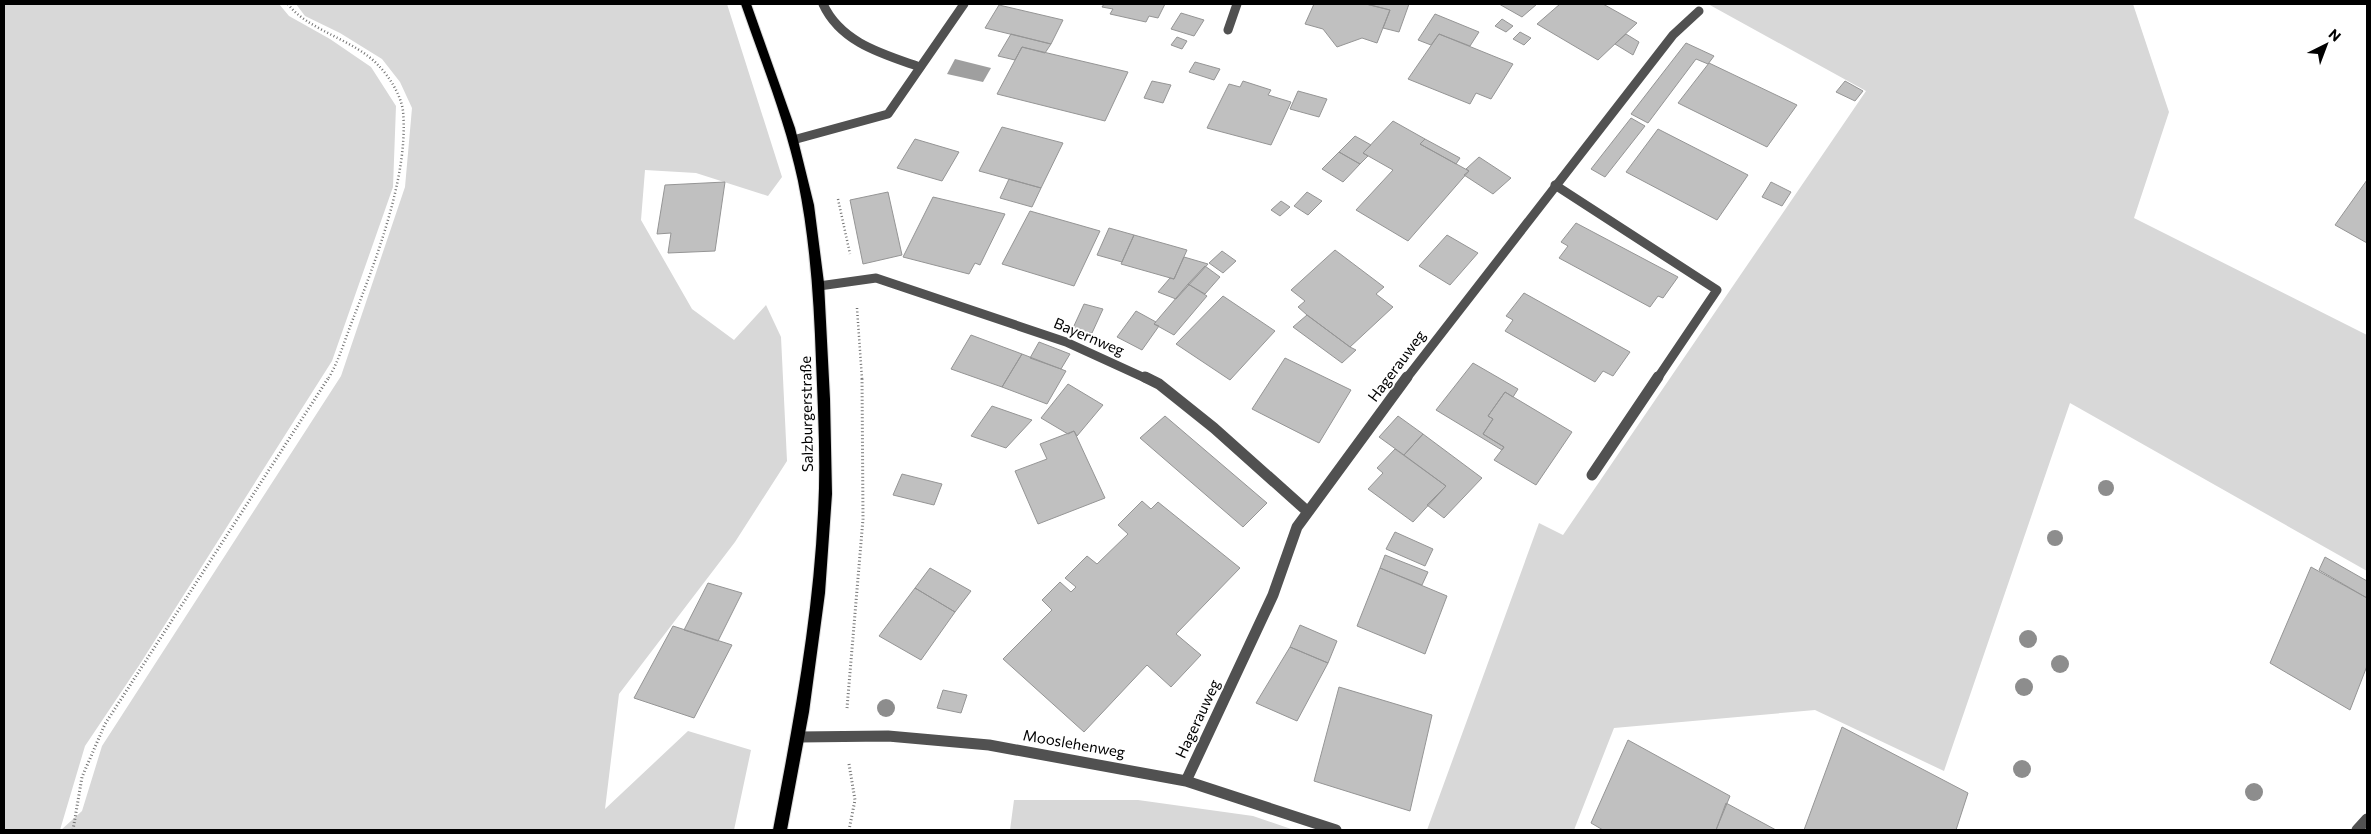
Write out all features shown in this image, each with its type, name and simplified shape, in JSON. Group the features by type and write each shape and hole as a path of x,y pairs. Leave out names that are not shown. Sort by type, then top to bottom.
{"main road":[{"name":"Salzburgerstraße","path":"746,4 793,140 808,206 819,286 825,431 825,510 814,629 799,737 780,830"}],"street":[{"path":"823,4 826,14 857,43 920,67"},
{"path":"793,140 888,114 964,4"},
{"path":"1228,30 1237,4"},
{"name":"Hagerauweg","path":"1186,781 1274,595 1297,527 1307,511 1454,314 1554,185 1673,35 1699,11"},
{"path":"1554,185 1717,290 1592,475"},
{"name":"Bayernweg","path":"819,286 876,278 1066,342 1159,384 1214,428 1307,511"},
{"name":"Mooslehenweg","path":"799,737 888,736 989,745 1186,781 1336,830"},
{"path":"2357,830 2367,819"}],"path":[{"path":"73,830 82,777 105,724 333,372 367,283 400,177 403,110 396,90 378,64 332,33 296,15 288,4"},
{"path":"845,737 855,800 849,830"}],"shaded area":[{"path":"4,4 279,4 289,16 330,39 371,67 396,106 393,187 332,361 140,664 85,746 60,830 4,830"},
{"path":"296,4 727,4 782,177 768,196 696,173 645,170 641,220 692,309 734,340 766,305 781,337 787,461 735,542 619,694 605,809 688,731 751,750 734,830 61,830 82,811 102,746 341,376 405,187 412,108 400,82 382,59 340,33 305,16"},
{"path":"1708,4 2133,4 2169,112 2134,218 2367,335 2367,571 2070,403 1944,771 1815,710 1614,728 1574,830 1427,830 1539,523 1563,535 1866,91"},
{"path":"955,59 991,68 983,82 947,74"},
{"path":"1014,800 1138,800 1253,816 1294,830 1010,830"}],"building":[{"path":"1104,4 1165,4 1158,18 1149,16 1146,22 1110,14 1113,9 1102,7"},
{"path":"1314,4 1366,4 1390,10 1377,43 1362,38 1337,47 1323,29 1305,24"},
{"path":"1366,4 1409,4 1399,32 1383,28 1390,10"},
{"path":"1499,4 1537,4 1522,17"},
{"path":"1560,4 1603,4 1637,23 1598,60 1537,24"},
{"path":"999,5 1063,20 1051,44 985,28"},
{"path":"1181,13 1204,20 1194,36 1171,29"},
{"path":"1435,14 1479,32 1470,46 1439,34 1431,45 1418,40"},
{"path":"1502,19 1513,26 1506,32 1495,26"},
{"path":"1520,32 1531,38 1524,45 1513,39"},
{"path":"1011,34 1051,44 1045,53 1022,47 1015,60 998,56"},
{"path":"1439,34 1513,64 1491,99 1476,93 1470,104 1408,79"},
{"path":"1626,34 1639,42 1633,55 1615,44"},
{"path":"1177,37 1187,41 1182,49 1171,45"},
{"path":"1686,43 1714,56 1708,64 1696,59 1648,123 1631,114"},
{"path":"1022,47 1128,72 1105,121 997,94"},
{"path":"1195,62 1220,69 1214,80 1189,72"},
{"path":"1709,63 1797,105 1767,147 1678,103"},
{"path":"1152,81 1171,85 1163,103 1144,98"},
{"path":"1243,81 1271,90 1268,95 1291,102 1271,145 1207,128 1229,84 1240,87"},
{"path":"1845,81 1863,91 1855,101 1836,92"},
{"path":"1298,91 1327,99 1319,117 1290,109"},
{"path":"1631,118 1645,126 1605,177 1591,169"},
{"path":"1393,121 1425,139 1420,144 1469,171 1408,241 1356,210 1393,170 1363,153"},
{"path":"1002,127 1063,143 1041,188 979,171"},
{"path":"1658,129 1748,175 1717,220 1626,172"},
{"path":"1355,136 1371,145 1363,153 1368,156 1360,164 1339,152"},
{"path":"915,139 959,152 942,181 897,168"},
{"path":"1425,139 1460,158 1456,164 1420,144"},
{"path":"1339,152 1360,164 1343,182 1322,169"},
{"path":"1479,157 1511,178 1493,194 1464,175 1469,171 1466,169"},
{"path":"1009,179 1041,188 1032,207 1000,198"},
{"path":"2367,180 2367,243 2335,225"},
{"path":"725,182 715,251 668,253 671,233 657,234 665,185"},
{"path":"1771,182 1791,192 1782,206 1762,197"},
{"path":"888,192 902,255 863,264 850,200"},
{"path":"1307,192 1322,201 1308,215 1294,206"},
{"path":"933,197 1005,214 980,265 975,263 969,274 903,257"},
{"path":"1281,201 1290,207 1280,216 1271,210"},
{"path":"1030,211 1100,231 1074,286 1002,264"},
{"path":"1576,223 1678,277 1663,298 1658,296 1650,307 1559,258 1568,246 1561,242"},
{"path":"1109,228 1134,235 1122,262 1097,255"},
{"path":"1134,235 1187,250 1174,279 1121,264"},
{"path":"1447,235 1478,253 1450,285 1419,266"},
{"path":"1335,250 1384,287 1376,294 1393,307 1350,347 1298,307 1305,301 1291,290"},
{"path":"1222,251 1236,261 1223,273 1209,263"},
{"path":"1184,257 1208,264 1176,299 1158,292 1170,278 1174,279"},
{"path":"1205,266 1220,277 1205,294 1188,284"},
{"path":"1188,284 1207,296 1174,335 1154,324"},
{"path":"1524,293 1630,352 1613,376 1603,371 1595,382 1505,331 1513,320 1506,316"},
{"path":"1223,296 1275,331 1230,380 1176,344"},
{"path":"1084,304 1103,309 1092,333 1073,328"},
{"path":"1136,311 1156,322 1154,324 1159,326 1142,350 1117,337"},
{"path":"1307,315 1356,350 1342,363 1293,327"},
{"path":"971,335 1022,354 1002,387 951,369"},
{"path":"1039,342 1070,354 1061,369 1030,358"},
{"path":"1022,354 1066,371 1047,404 1002,387"},
{"path":"1285,358 1351,390 1319,443 1252,409"},
{"path":"1473,363 1518,389 1513,397 1505,392 1488,416 1493,419 1483,434 1504,447 1502,450 1436,410"},
{"path":"1068,384 1103,405 1077,436 1074,431 1068,434 1041,418"},
{"path":"1505,392 1572,432 1536,485 1494,460 1504,447 1483,434 1493,419 1488,416"},
{"path":"992,406 1032,420 1006,448 971,436"},
{"path":"1165,416 1267,503 1243,527 1140,438"},
{"path":"1398,416 1423,434 1404,455 1379,437"},
{"path":"1074,431 1105,498 1038,524 1015,471 1047,459 1040,444"},
{"path":"1423,434 1482,478 1444,518 1427,505 1446,486 1404,455"},
{"path":"1395,449 1446,486 1413,522 1368,489 1383,473 1377,468"},
{"path":"902,474 942,484 934,505 893,495"},
{"path":"1142,501 1151,509 1158,502 1240,568 1176,634 1201,655 1171,687 1147,665 1084,732 1003,659 1052,610 1042,600 1060,582 1071,592 1076,587 1065,578 1087,556 1097,564 1128,534 1118,525"},
{"path":"1395,532 1433,549 1425,566 1386,549"},
{"path":"1385,555 1428,572 1422,585 1380,568"},
{"path":"2325,557 2367,581 2367,598 2319,570"},
{"path":"2311,567 2367,598 2367,666 2350,710 2270,663"},
{"path":"930,568 971,591 955,612 915,588"},
{"path":"1380,568 1447,596 1425,654 1357,626"},
{"path":"708,583 742,593 718,641 684,630"},
{"path":"915,588 955,612 921,660 879,636"},
{"path":"1300,625 1337,641 1328,663 1290,647"},
{"path":"673,626 732,645 694,718 634,698"},
{"path":"1290,647 1328,663 1297,721 1256,703"},
{"path":"1339,687 1432,715 1410,811 1314,781"},
{"path":"943,690 967,695 961,713 937,708"},
{"path":"1842,727 1968,793 1956,830 1804,830"},
{"path":"1628,740 1730,796 1716,830 1603,830 1591,823"},
{"path":"1726,803 1776,830 1716,830"}]}
